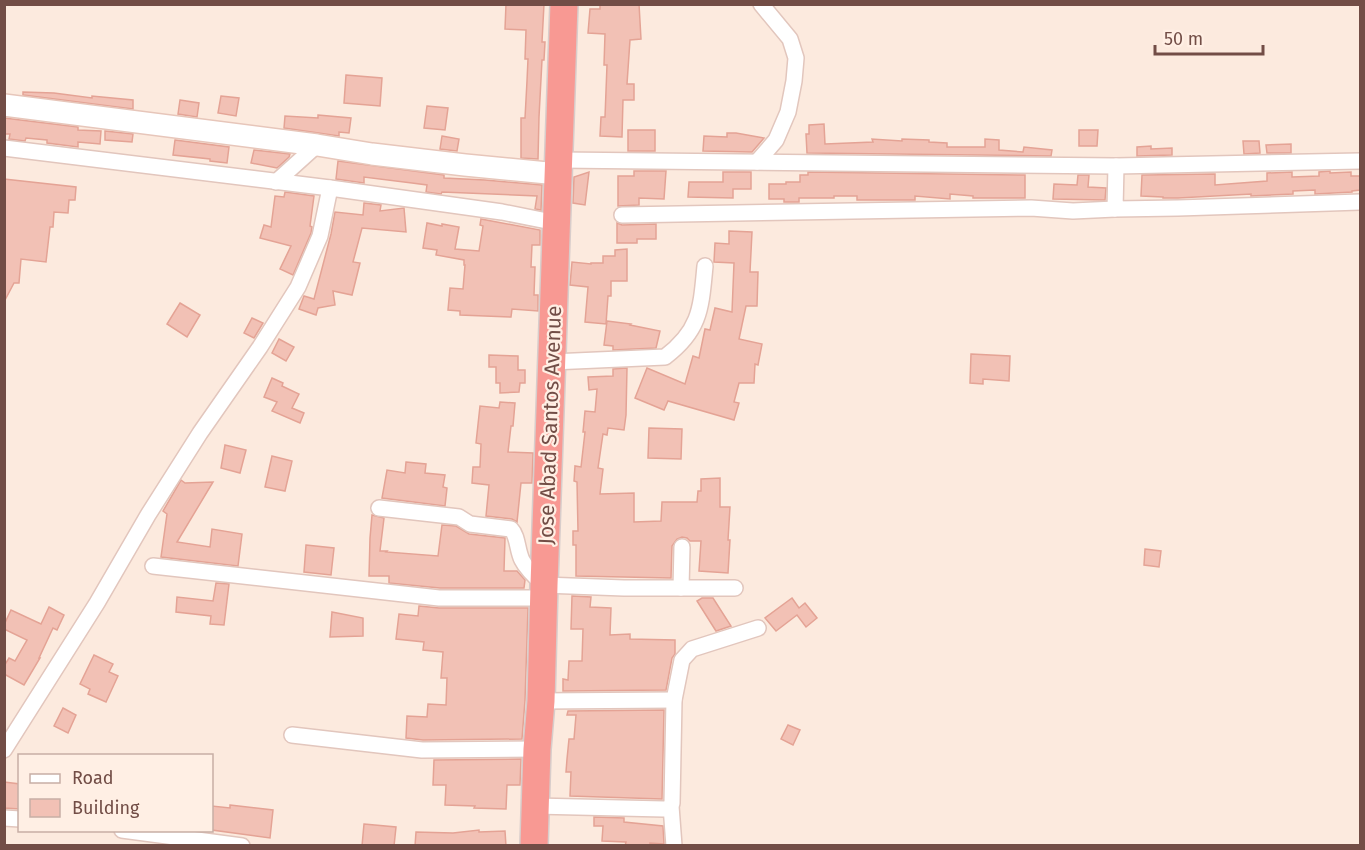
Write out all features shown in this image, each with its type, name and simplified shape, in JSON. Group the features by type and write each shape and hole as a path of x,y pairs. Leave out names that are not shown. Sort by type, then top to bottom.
{"highway":[{"name":"Jose Abad Santos Avenue","path":"534,846 541,701 564,4"}],"street":[{"path":"757,162 776,140 788,112 796,58 790,39 761,4"},
{"path":"4,105 453,164 558,167 757,162 1116,166 1360,161"},
{"path":"276,182 317,145"},
{"path":"4,148 330,188 502,212 557,223"},
{"path":"1115,208 1116,166"},
{"path":"4,750 97,603 194,442 298,288 320,236 330,188"},
{"path":"622,215 1031,208 1073,211 1360,202"},
{"path":"552,362 665,357 678,347 693,327 701,305 705,266"},
{"path":"379,508 459,517 470,524 511,529 514,531 522,562 544,592"},
{"path":"681,588 682,547"},
{"path":"153,566 439,598 624,588 735,588"},
{"path":"674,846 671,806 674,700 682,660 692,649 758,628"},
{"path":"541,701 674,700"},
{"path":"292,735 422,750 537,750"},
{"path":"535,806 664,809 671,806"},
{"path":"130,832 242,846"}],"building":[{"path":"506,4 544,4 542,42 545,42 544,60 542,60 538,159 521,158 521,118 525,118 528,59 525,59 526,30 505,29"},
{"path":"600,4 639,4 641,39 630,40 627,84 634,84 634,100 623,100 622,137 600,136 601,117 605,117 607,65 604,65 605,34 588,33 590,9 600,9"},
{"path":"346,75 382,78 380,106 344,103"},
{"path":"23,92 133,100 133,109 23,95"},
{"path":"221,96 239,98 236,116 218,113"},
{"path":"180,100 199,103 197,117 178,114"},
{"path":"427,106 448,108 445,130 424,128"},
{"path":"318,115 351,118 349,133 339,132 339,136 284,128 285,116 318,118"},
{"path":"4,118 78,127 78,130 101,131 100,144 78,142 78,147 47,143 47,140 9,139 10,134 4,134"},
{"path":"824,124 825,144 873,142 872,139 902,141 902,139 947,143 947,147 985,147 985,139 999,140 999,150 1023,152 1024,147 1052,150 1051,156 807,153 806,134 809,134 809,125"},
{"path":"628,130 655,130 655,151 628,151"},
{"path":"1079,130 1098,130 1097,146 1079,146"},
{"path":"105,131 133,134 132,142 105,140"},
{"path":"727,133 764,138 752,152 703,151 704,136 727,137"},
{"path":"442,136 459,139 457,151 440,149"},
{"path":"175,140 229,147 227,163 173,155"},
{"path":"1243,141 1259,141 1260,153 1244,154"},
{"path":"1291,144 1291,153 1267,153 1266,145"},
{"path":"1151,146 1151,149 1172,148 1172,155 1137,156 1137,147"},
{"path":"254,150 290,154 277,168 251,163"},
{"path":"338,161 444,175 444,178 542,185 541,210 535,209 537,196 442,192 441,194 426,192 427,185 364,177 364,183 336,179"},
{"path":"634,171 666,171 664,199 639,198 639,205 618,206 618,176 634,176"},
{"path":"1330,171 1330,173 1351,172 1351,176 1360,176 1360,190 1315,194 1315,190 1293,191 1293,194 1178,198 1141,196 1142,175 1215,174 1215,185 1267,181 1267,173 1292,172 1292,177 1319,176 1319,172"},
{"path":"589,172 585,205 573,203 574,177"},
{"path":"723,172 751,172 751,189 733,189 733,198 688,197 689,182 723,182"},
{"path":"808,172 1025,175 1025,198 973,198 973,196 950,194 950,199 915,196 915,200 857,200 857,196 799,198 799,202 769,199 769,184 800,182 800,175 808,175"},
{"path":"1078,175 1089,175 1088,187 1106,188 1105,200 1053,199 1054,184 1077,185"},
{"path":"4,179 76,187 75,200 69,200 68,213 54,212 46,262 21,259 19,283 14,283 4,302"},
{"path":"285,192 314,196 311,233 293,275 280,269 291,246 260,238 264,225 271,227 275,196 284,197"},
{"path":"364,203 381,205 380,211 404,208 406,232 362,228 353,262 360,263 352,295 333,291 335,305 318,308 316,315 299,309 304,296 314,299 335,212 363,215"},
{"path":"481,219 540,230 540,245 532,245 531,267 535,267 534,295 538,295 538,311 512,309 511,317 460,315 460,311 448,310 450,288 463,289 464,260 436,255 437,250 423,248 427,223 459,227 455,249 479,251 483,226 480,225"},
{"path":"617,223 622,225 656,224 656,239 637,239 637,243 617,243"},
{"path":"729,231 752,232 750,272 758,272 757,306 746,306 739,339 762,344 758,365 755,364 754,383 739,383 734,402 739,403 734,420 668,401 664,410 635,398 647,368 685,384 693,356 699,358 705,329 710,330 715,308 732,312 734,263 714,262 715,243 729,244"},
{"path":"627,249 627,281 611,281 606,324 585,322 588,287 570,285 572,262 603,263 603,256 615,256 615,250"},
{"path":"180,303 200,315 187,337 167,324"},
{"path":"252,318 263,323 254,338 244,333"},
{"path":"607,321 660,331 656,348 613,350 613,346 604,345"},
{"path":"279,339 294,347 286,361 272,353"},
{"path":"971,354 1010,356 1009,381 983,379 983,384 970,383"},
{"path":"489,355 518,356 518,370 525,370 525,383 520,383 519,392 500,393 500,383 496,383 496,367 489,367"},
{"path":"627,368 624,430 608,428 607,435 603,434 598,468 603,469 600,494 634,493 634,522 661,521 662,502 697,502 698,491 701,491 701,479 720,478 720,507 730,507 728,573 699,571 701,541 690,541 682,537 677,539 672,546 671,578 576,576 576,545 573,545 573,531 578,531 575,466 581,467 585,411 595,412 597,389 589,390 588,377 613,376 613,369"},
{"path":"272,378 299,394 292,408 304,413 300,423 272,411 277,402 264,397"},
{"path":"500,402 515,403 508,452 533,453 532,483 521,483 517,522 512,519 486,516 489,485 472,483 473,467 480,467 481,444 476,443 480,406 499,408"},
{"path":"649,428 682,429 681,459 648,458"},
{"path":"225,445 246,450 240,473 221,468"},
{"path":"272,456 292,461 285,491 265,487"},
{"path":"406,462 426,464 425,473 445,475 443,487 447,488 445,506 382,498 387,470 405,473"},
{"path":"181,480 185,483 213,482 177,542 210,547 212,529 242,534 238,566 161,557 167,514 163,511"},
{"path":"372,515 384,518 380,551 438,556 442,525 456,526 469,534 505,538 504,571 517,571 525,580 524,588 440,588 389,583 389,576 369,576"},
{"path":"306,545 334,548 331,575 304,572"},
{"path":"1145,549 1161,551 1159,567 1144,565"},
{"path":"216,583 229,584 224,625 210,624 211,616 176,612 177,597 213,601"},
{"path":"572,596 591,597 590,607 611,608 610,635 630,634 630,639 675,640 675,654 672,658 666,690 563,691 563,679 568,680 569,661 582,661 583,629 571,629"},
{"path":"702,598 713,598 731,626 716,631 697,601"},
{"path":"792,598 799,608 805,603 817,618 806,627 797,615 776,631 765,618"},
{"path":"419,606 528,608 522,739 423,740 406,738 407,716 427,717 428,704 446,705 447,678 441,678 443,652 423,650 424,642 396,639 399,614 418,616"},
{"path":"49,607 64,615 57,630 53,628 40,658 24,685 4,674 4,666 9,658 15,661 27,640 4,629 4,625 11,610 41,624"},
{"path":"332,612 363,618 363,636 330,637"},
{"path":"94,655 113,664 109,672 118,676 106,702 88,694 90,689 80,684"},
{"path":"63,708 76,715 68,733 54,726"},
{"path":"664,710 662,799 570,796 571,772 566,772 569,739 574,739 576,715 567,715 568,711"},
{"path":"788,725 800,730 793,745 781,739"},
{"path":"521,759 520,785 507,785 506,809 445,805 446,785 433,785 434,760"},
{"path":"4,782 18,784 18,809 4,808"},
{"path":"230,805 273,810 270,838 213,830 213,806 230,808"},
{"path":"594,817 624,818 624,822 663,826 664,844 625,846 626,842 602,841 603,826 594,826"},
{"path":"364,824 396,827 394,846 362,846"},
{"path":"479,830 479,832 505,831 506,846 415,846 416,832 453,833"}]}
